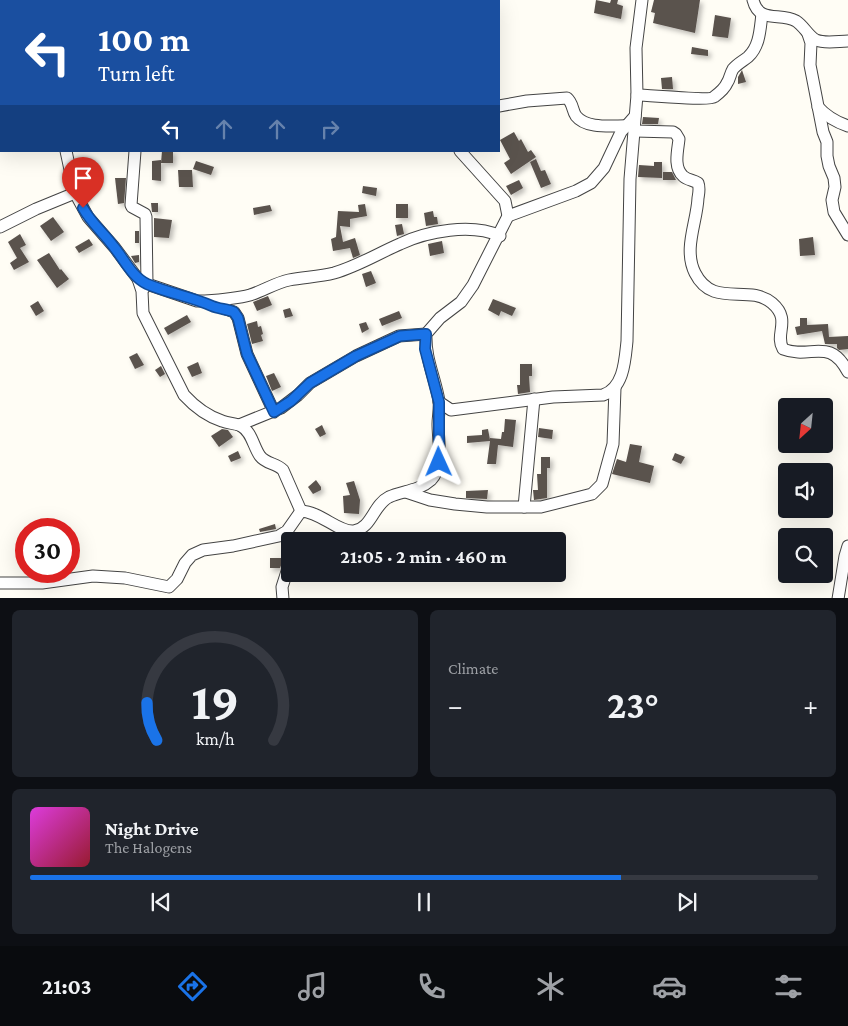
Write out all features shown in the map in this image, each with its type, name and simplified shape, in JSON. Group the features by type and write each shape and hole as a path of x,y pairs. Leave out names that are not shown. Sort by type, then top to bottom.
{"street":[{"path":"406,492 430,500 455,504 487,507 541,507 592,494 602,484 613,444 615,388 622,370 627,341 630,179 637,95 636,48 642,0"},
{"path":"753,0 755,7 762,14 794,20 814,39 820,41 848,41"},
{"path":"637,95 702,99 714,97 726,85 734,68 750,55 756,47 762,14"},
{"path":"808,34 811,43 810,64 817,106 827,142 829,166 834,178 832,200 834,212 848,235"},
{"path":"500,106 527,100 563,97 570,101 574,114 583,122 599,125 633,125 673,132 679,139 677,164 679,171 685,178 698,183 699,186 698,209 689,251 691,263 701,283 706,288 717,292 764,298 778,310 782,320 780,341 783,349 792,352 825,351 834,354 839,357 848,372"},
{"path":"817,106 825,115 848,126"},
{"path":"508,216 576,191 590,183 604,168 621,132 633,125"},
{"path":"66,152 75,193 88,217 115,248 142,285 197,301 250,295 275,283 332,274 367,261 402,243 441,232 466,229 482,230 500,236"},
{"path":"301,511 318,514 341,528 354,531 366,525 382,502 389,497 426,483 437,473 439,462 439,402 425,349 426,334 440,318 461,302 469,291 500,236 508,216 505,201 461,152"},
{"path":"133,154 131,204 132,208 141,212 146,217 142,285 143,313 184,395 191,403 210,416 224,422 246,425 274,412 291,401 314,380 356,356 400,336 426,334"},
{"path":"0,227 36,209 75,193"},
{"path":"204,301 213,306 232,311 238,318 247,354 274,412"},
{"path":"438,423 451,410 534,399 603,395 610,393 615,388"},
{"path":"524,507 534,399"},
{"path":"439,402 451,410"},
{"path":"246,425 260,456 283,470 301,511"},
{"path":"290,532 301,511"},
{"path":"0,583 42,583 93,576 125,578 169,587 177,579 184,563 192,555 203,550 281,536"},
{"path":"838,598 844,556 848,546"},
{"path":"283,598 284,582"}],"building":[{"path":"596,0 610,3 611,0 618,0 617,4 623,6 621,19 594,13"},
{"path":"654,0 700,0 695,33 653,23 655,13 651,12"},
{"path":"715,15 731,18 728,38 712,36"},
{"path":"692,47 708,50 708,56 691,54"},
{"path":"742,70 746,82 738,84 738,77"},
{"path":"672,77 673,89 662,89 661,78"},
{"path":"643,117 659,118 658,124 642,124"},
{"path":"514,132 519,141 521,139 528,152 531,150 536,157 511,174 504,163 510,159 500,140"},
{"path":"162,152 173,152 173,163 161,163"},
{"path":"536,159 541,171 545,170 551,184 541,188 530,162"},
{"path":"161,160 161,181 152,180 152,161"},
{"path":"196,161 214,167 211,175 193,169"},
{"path":"654,162 662,162 662,178 638,177 639,165 654,166"},
{"path":"178,170 192,170 193,187 179,187"},
{"path":"663,172 672,172 676,180 663,180"},
{"path":"115,178 126,178 124,203 118,204"},
{"path":"519,180 523,188 511,195 506,186"},
{"path":"363,186 377,188 376,196 362,193"},
{"path":"151,203 158,203 158,212 152,212"},
{"path":"365,204 367,216 350,219 350,227 340,226 343,242 355,238 360,255 353,258 350,248 333,251 331,239 336,237 338,211 359,212 358,205"},
{"path":"396,204 408,204 408,218 396,218"},
{"path":"270,205 272,211 254,215 253,208"},
{"path":"433,211 434,217 437,217 438,224 426,226 424,213"},
{"path":"53,217 64,232 51,241 40,226"},
{"path":"154,218 172,220 169,238 154,237"},
{"path":"402,224 404,234 397,236 395,225"},
{"path":"135,231 139,231 139,243 135,243"},
{"path":"20,234 26,245 20,248 29,262 14,270 10,263 17,258 8,242"},
{"path":"813,237 815,255 800,256 799,239"},
{"path":"89,239 93,245 79,253 75,247"},
{"path":"442,241 444,253 430,256 428,244"},
{"path":"49,253 60,270 69,279 57,288 37,260"},
{"path":"139,255 139,262 135,263 131,256"},
{"path":"371,271 376,283 366,287 362,274"},
{"path":"268,296 272,305 257,311 253,302"},
{"path":"493,299 516,308 512,316 501,311 499,316 488,310"},
{"path":"38,301 44,311 36,316 30,306"},
{"path":"290,308 293,316 285,318 283,310"},
{"path":"399,311 402,318 382,326 379,319"},
{"path":"187,315 191,322 168,335 164,328"},
{"path":"800,318 807,318 807,325 828,324 829,337 848,336 848,349 839,350 837,344 825,344 822,331 797,335 795,327 800,326"},
{"path":"257,321 258,327 261,326 263,341 252,344 247,324"},
{"path":"366,322 369,329 362,333 359,324"},
{"path":"137,353 144,365 135,369 129,357"},
{"path":"198,362 202,373 192,377 187,367"},
{"path":"520,364 532,364 532,376 529,376 530,392 518,394 517,385 520,385"},
{"path":"161,366 165,374 160,377 155,370"},
{"path":"274,373 281,387 272,391 266,376"},
{"path":"505,419 516,420 513,447 498,445 496,464 487,464 490,441 467,443 467,436 482,435 482,430 488,429 490,440 490,438 501,439 502,432 504,432"},
{"path":"322,425 326,434 320,437 315,429"},
{"path":"539,428 553,430 552,439 538,437"},
{"path":"222,429 228,430 233,437 219,447 211,436"},
{"path":"630,444 642,446 639,462 654,466 650,483 612,474 617,459 626,462"},
{"path":"238,451 241,458 231,462 228,456"},
{"path":"675,453 685,457 681,464 672,460"},
{"path":"541,457 550,457 550,468 547,468 547,498 534,500 533,490 538,490 537,474 541,474"},
{"path":"316,480 321,490 313,494 308,487"},
{"path":"354,481 360,500 359,514 344,513 343,496 350,495 346,483"},
{"path":"488,490 487,499 466,498 466,491"},
{"path":"275,524 276,529 260,532 259,529"},
{"path":"270,558 281,558 280,568 270,568"}],"route":[{"path":"83,208 88,217 115,248 138,279 180,296 204,301 213,306 234,312 238,318 247,354 274,412 298,396 310,383 356,356 400,336 426,334 425,349 439,402 439,462"}]}
